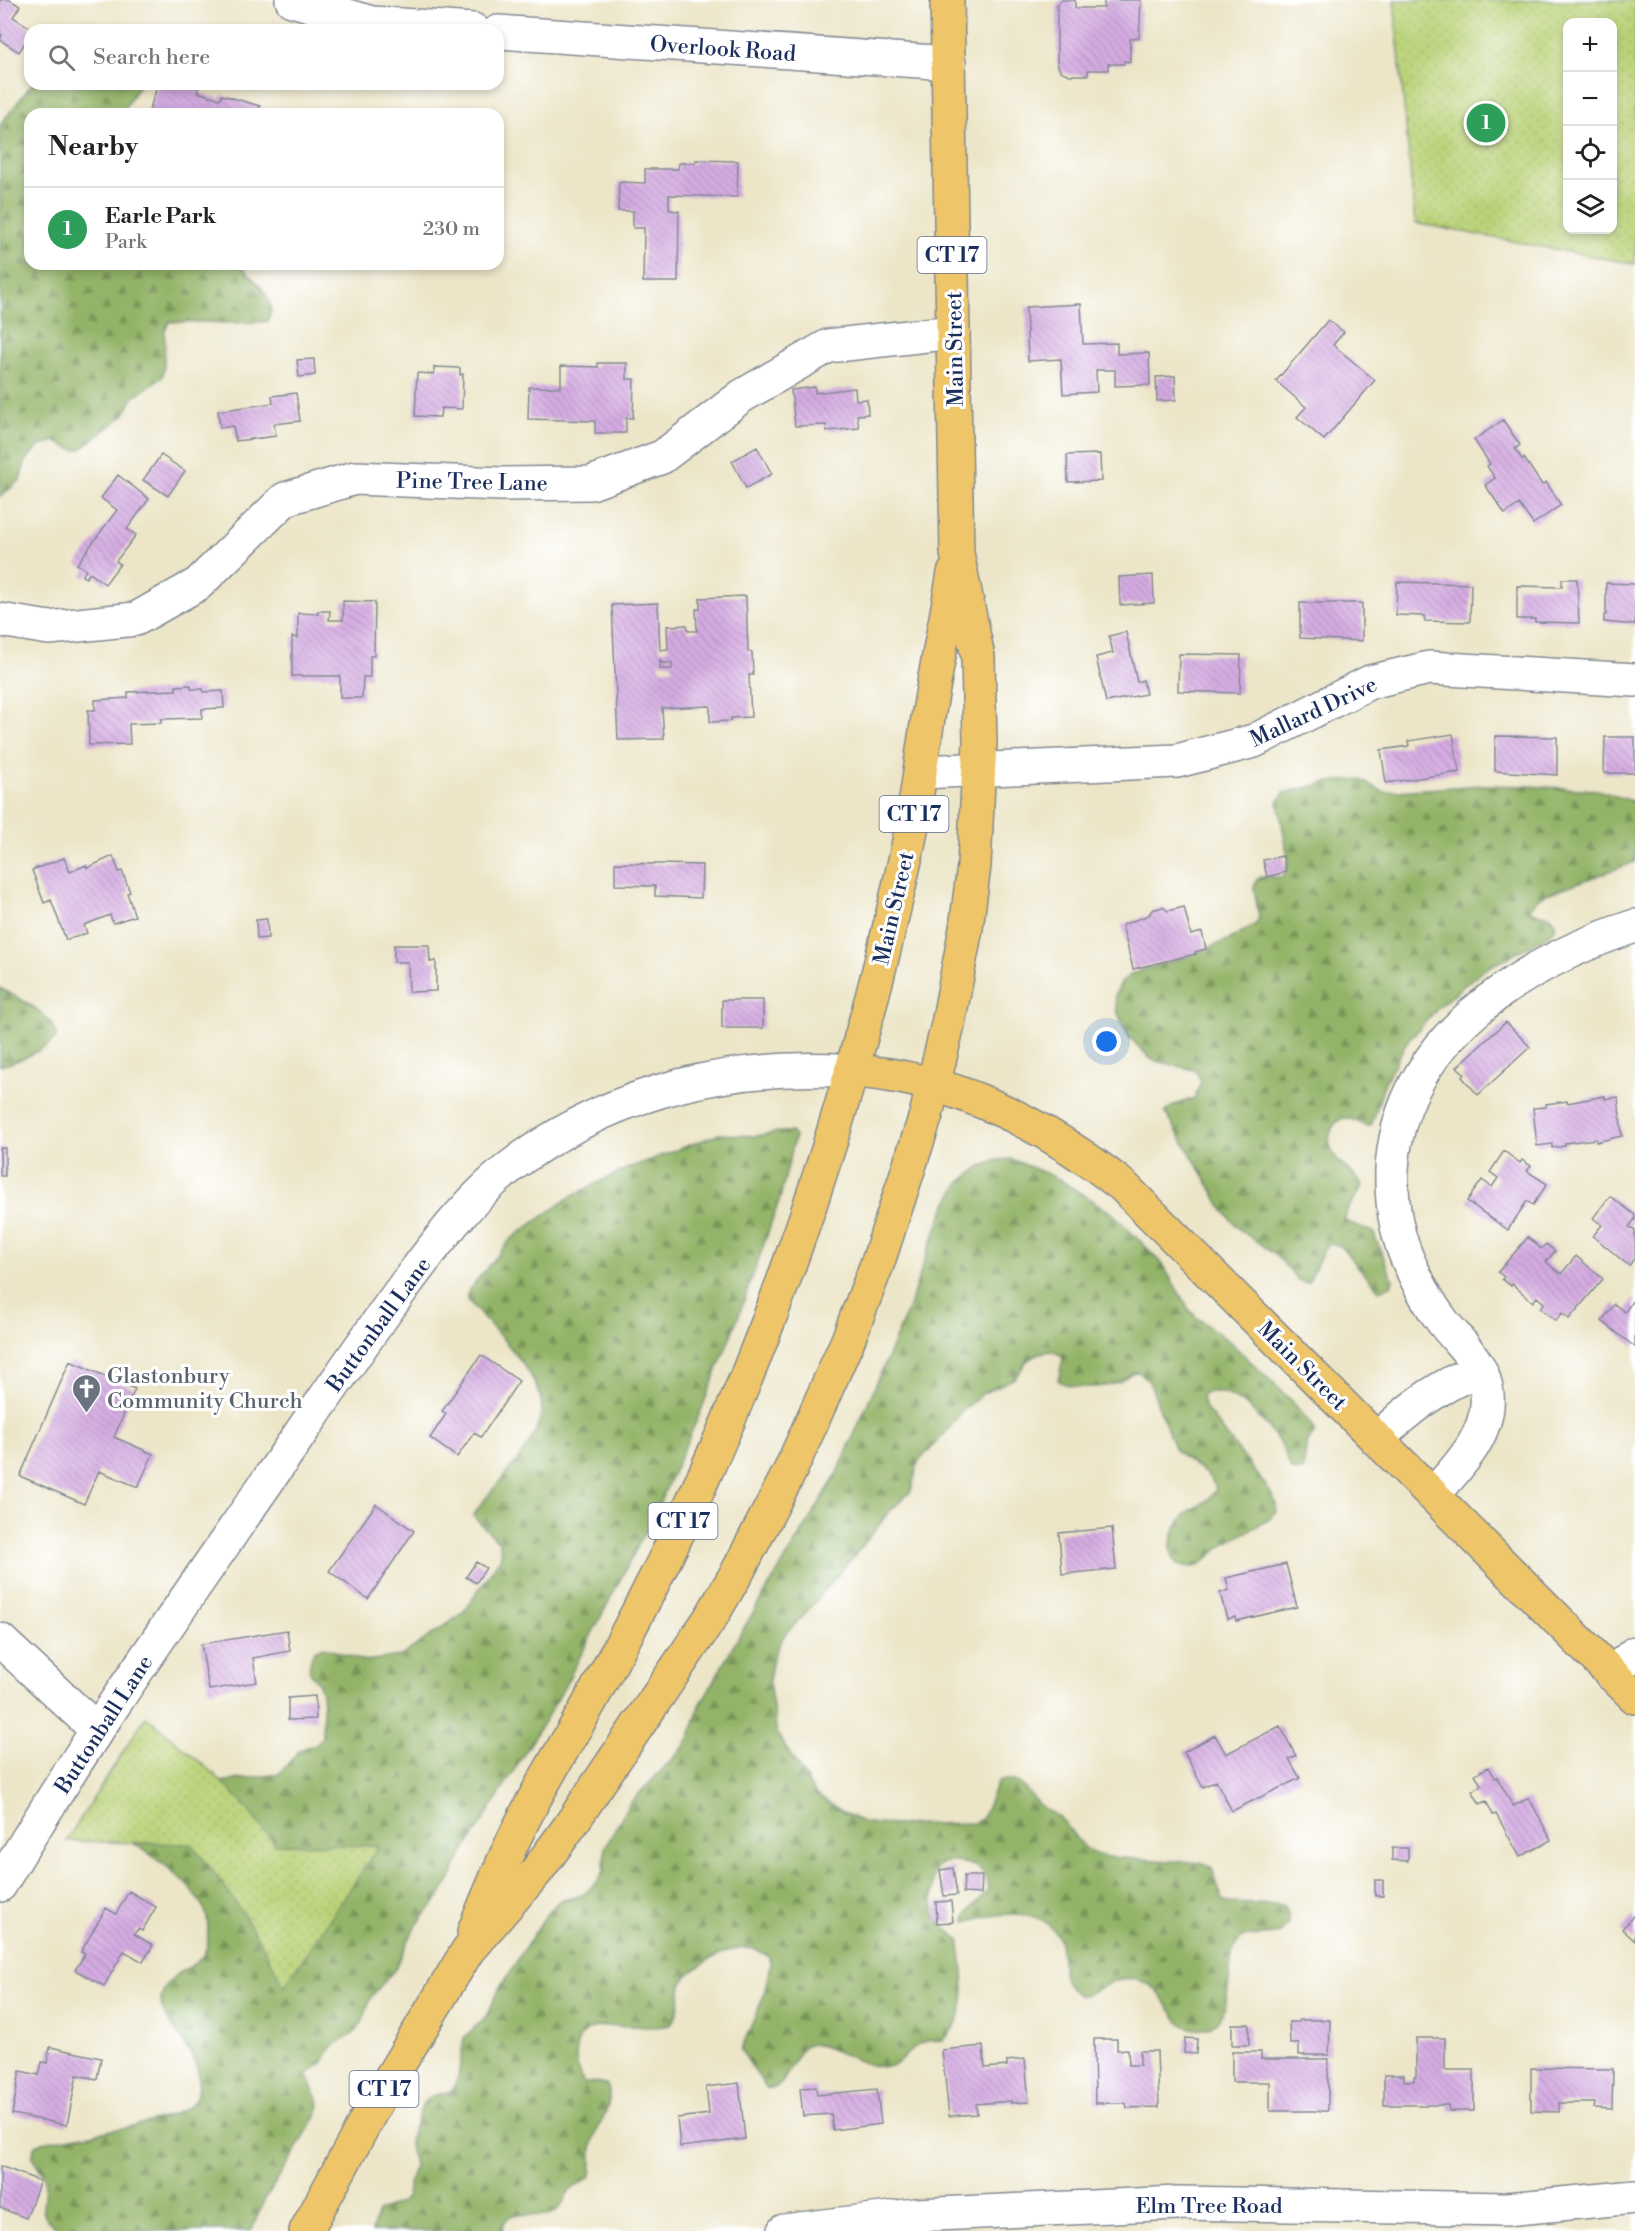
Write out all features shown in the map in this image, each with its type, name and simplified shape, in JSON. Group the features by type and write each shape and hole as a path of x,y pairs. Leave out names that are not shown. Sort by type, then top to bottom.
{"main road":[{"name":"Main Street","path":"933,1086 953,1002 966,928 974,866 980,771 978,657 957,553 947,0"},
{"name":"Main Street","path":"957,553 906,857 876,981 851,1071 902,1078 981,1101 1019,1118 1073,1149 1123,1186 1433,1495 1623,1663 1635,1697"},
{"name":"CT 17","path":"468,1950 490,1892 529,1808 631,1625 701,1484 744,1385 777,1299 815,1190 851,1071"},
{"name":"CT 17","path":"306,2231 375,2104 468,1950 536,1872 567,1830 711,1617 760,1531 795,1461 848,1340 879,1259 933,1086"}],"street":[{"path":"292,0 372,22 397,24"},
{"name":"Overlook Road","path":"504,32 949,63"},
{"name":"Pine Tree Lane","path":"0,620 49,628 136,619 198,584 285,499 355,478 502,484 591,483 662,457 742,396 828,346 953,332"},
{"name":"Mallard Drive","path":"921,772 1177,761 1254,741 1370,682 1429,668 1635,680"},
{"path":"1433,1495 1466,1457 1481,1428 1487,1396 1480,1370 1469,1351 1432,1306 1410,1266 1400,1240 1394,1214 1392,1185 1398,1130 1406,1104 1415,1084 1438,1048 1490,1000 1514,982 1566,952 1635,926"},
{"name":"Buttonball Lane","path":"0,1885 97,1730 368,1336 442,1234 479,1194 523,1158 563,1132 614,1106 696,1081 737,1073 778,1070 851,1071"},
{"path":"1377,1440 1412,1408 1449,1384 1480,1370"},
{"path":"0,1640 97,1730"},
{"name":"Elm Tree Road","path":"784,2231 915,2215 1166,2203 1506,2209 1635,2196"}],"green space":[{"path":"1394,0 1635,0 1635,264 1415,223"},
{"path":"27,90 136,90 125,108 24,108 24,270 245,270 262,290 269,301 271,311 268,321 169,322 165,331 162,377 133,398 124,415 81,449 74,450 54,441 38,447 26,460 20,480 0,497 0,125"},
{"path":"1359,779 1383,792 1482,785 1527,786 1597,790 1635,802 1635,862 1544,895 1537,900 1530,912 1550,916 1555,921 1555,929 1549,936 1483,970 1442,1004 1406,1043 1385,1082 1371,1126 1344,1118 1334,1125 1329,1140 1330,1148 1362,1185 1347,1211 1345,1221 1373,1232 1393,1280 1391,1286 1379,1290 1339,1245 1331,1244 1324,1249 1309,1281 1305,1283 1298,1280 1278,1257 1239,1229 1222,1208 1165,1112 1174,1105 1195,1098 1201,1081 1195,1070 1152,1060 1129,1037 1117,1011 1115,995 1121,983 1131,974 1188,956 1230,939 1256,924 1259,917 1254,888 1256,881 1260,877 1282,877 1287,869 1288,858 1278,802 1284,793 1329,782"},
{"path":"0,988 41,1013 48,1019 57,1035 40,1050 0,1066"},
{"path":"791,1132 795,1137 780,1198 739,1315 700,1413 655,1513 559,1697 456,1865 453,1875 440,1896 415,1927 395,1969 371,1997 362,2023 353,2034 331,2047 323,2062 308,2074 310,2085 319,2103 317,2115 264,2201 251,2231 59,2231 44,2214 45,2181 33,2156 36,2146 42,2142 124,2128 169,2116 185,2109 194,2101 199,2085 198,2070 192,2056 161,2005 162,1994 170,1980 197,1962 205,1952 208,1936 205,1912 197,1897 176,1874 150,1854 111,1831 213,1783 279,1774 300,1750 318,1743 322,1737 322,1694 309,1667 314,1651 323,1647 365,1661 401,1656 463,1613 501,1557 500,1543 473,1516 531,1440 539,1421 541,1400 530,1374 498,1333 466,1298 469,1290 511,1239 567,1199 626,1169 719,1134 756,1136"},
{"path":"1011,1159 1057,1178 1112,1213 1161,1262 1188,1308 1196,1317 1229,1341 1291,1400 1315,1429 1314,1434 1307,1441 1303,1471 1292,1470 1275,1436 1248,1407 1227,1395 1215,1392 1204,1393 1202,1397 1204,1406 1269,1490 1276,1504 1276,1511 1270,1519 1226,1543 1202,1563 1194,1567 1177,1565 1171,1550 1176,1528 1185,1515 1208,1499 1216,1489 1204,1472 1174,1448 1150,1383 1142,1374 1134,1372 1119,1382 1105,1386 1088,1387 1063,1383 1058,1380 1063,1359 1061,1355 1052,1351 1039,1353 1027,1361 1015,1378 982,1394 960,1413 947,1431 918,1462 911,1491 888,1513 803,1616 785,1634 773,1658 769,1681 777,1734 816,1795 865,1823 897,1825 973,1823 982,1819 998,1781 1014,1781 1024,1787 1042,1807 1060,1818 1080,1844 1091,1852 1107,1857 1203,1863 1212,1868 1223,1901 1282,1905 1287,1910 1289,1924 1280,1933 1248,1936 1240,1940 1234,1949 1225,2008 1219,2020 1210,2028 1195,2029 1179,2021 1156,1990 1138,1980 1127,1978 1116,1980 1090,1994 1079,1995 1074,1992 1065,1980 1058,1937 1051,1927 1041,1920 1016,1914 989,1916 966,1922 969,1911 988,1889 984,1875 978,1868 967,1864 942,1863 938,1866 934,1876 935,1913 941,1924 959,1940 964,1980 962,2006 958,2018 952,2030 943,2040 926,2041 896,2064 884,2067 864,2063 816,2044 807,2044 781,2083 772,2088 766,2088 741,2050 764,1995 770,1965 769,1957 752,1949 734,1949 717,1955 686,1977 681,1988 677,2012 671,2024 659,2027 600,2026 588,2030 579,2038 576,2052 580,2076 584,2083 606,2084 609,2099 592,2147 591,2176 571,2190 556,2211 545,2215 515,2214 505,2222 502,2231 372,2231 378,2211 400,2203 406,2198 414,2165 409,2140 423,2103 432,2096 452,2091 458,2077 464,2038 489,2013 496,1994 546,1915 559,1901 583,1895 598,1881 604,1871 605,1848 629,1804 684,1747 699,1707 837,1474 908,1310 947,1203 960,1182 980,1167 997,1160"},
{"path":"146,1716 215,1775 243,1804 275,1844 379,1846 284,1987 242,1912 191,1844 66,1841"}],"building":[{"path":"0,0 10,0 20,6 13,17 24,24 24,44 19,52 0,40 2,35 0,34"},
{"path":"1061,0 1075,0 1075,8 1104,8 1104,0 1141,0 1139,38 1130,39 1130,62 1108,64 1108,70 1088,70 1088,75 1070,75 1060,71 1057,63 1057,5"},
{"path":"156,90 198,90 197,92 220,99 222,95 260,106 259,108 150,108"},
{"path":"696,160 738,161 737,197 669,195 669,210 679,211 678,282 643,282 644,228 633,228 633,211 618,211 619,182 645,183 645,169 678,169 679,163 695,163"},
{"path":"1081,304 1083,344 1117,343 1117,354 1149,353 1150,385 1115,386 1115,370 1096,370 1097,392 1063,394 1061,359 1028,361 1026,307"},
{"path":"1328,320 1344,332 1333,345 1375,380 1324,440 1297,417 1306,407 1276,381"},
{"path":"314,359 315,375 299,377 297,360"},
{"path":"598,363 627,363 627,379 634,379 633,418 626,418 626,433 595,433 595,421 528,419 529,387 561,387 561,366 598,367"},
{"path":"434,367 460,368 460,375 463,374 462,409 441,408 440,417 415,416 417,373 434,374"},
{"path":"1175,376 1176,400 1157,401 1156,377"},
{"path":"815,387 815,393 855,388 856,400 867,399 868,414 857,415 859,428 827,431 826,425 795,426 791,390"},
{"path":"296,393 300,421 274,424 276,436 236,441 233,426 220,428 218,411 273,403 272,396"},
{"path":"1503,420 1520,445 1515,449 1522,459 1524,458 1542,485 1546,482 1561,505 1533,524 1519,504 1505,514 1485,485 1495,478 1487,466 1490,464 1474,440"},
{"path":"757,447 772,474 746,488 732,461"},
{"path":"1100,454 1101,481 1068,482 1067,455"},
{"path":"161,455 185,471 168,496 143,480"},
{"path":"118,475 149,499 127,529 136,535 116,561 120,564 105,584 90,573 86,578 82,576 86,570 77,564 117,510 101,498"},
{"path":"1153,575 1154,603 1120,605 1119,577"},
{"path":"1562,579 1577,579 1579,623 1535,622 1535,619 1517,619 1517,586 1562,587"},
{"path":"1397,582 1471,584 1470,622 1425,621 1424,616 1396,615"},
{"path":"1606,583 1635,584 1635,625 1604,622"},
{"path":"746,596 748,652 752,652 753,675 749,675 751,717 710,722 710,706 662,708 664,739 618,740 612,605 658,603 660,650 668,649 667,626 687,625 688,631 697,631 696,609 700,609 700,598","holes":["660,659 662,663 672,663 672,669 660,669"]},
{"path":"343,601 375,602 374,656 370,656 370,677 363,677 362,698 340,698 340,676 292,676 292,637 298,638 298,613 318,614 318,611 330,611 329,620 343,620"},
{"path":"1300,603 1362,603 1362,641 1300,638"},
{"path":"1126,632 1137,682 1143,680 1146,694 1106,702 1096,657 1113,653 1109,636"},
{"path":"1179,654 1241,655 1240,693 1178,691"},
{"path":"191,685 191,689 203,689 203,692 223,691 224,708 202,709 202,718 161,719 161,723 129,724 130,744 89,745 88,710 95,710 95,700 128,698 128,692 176,690 176,686"},
{"path":"1453,734 1459,772 1386,783 1381,750 1409,746 1408,741"},
{"path":"1495,736 1557,737 1557,775 1495,771"},
{"path":"1605,737 1635,737 1635,773 1604,773"},
{"path":"113,856 130,892 127,893 135,916 113,923 110,915 84,925 87,933 66,940 51,900 44,903 32,870 64,858 70,872 86,865 87,868"},
{"path":"1283,856 1286,872 1267,877 1263,860"},
{"path":"615,863 702,865 701,898 655,896 655,886 615,885"},
{"path":"1163,907 1168,911 1184,907 1191,935 1202,932 1206,949 1195,952 1196,954 1133,969 1122,925"},
{"path":"267,919 268,938 257,939 256,920"},
{"path":"394,945 429,945 430,962 436,961 436,991 409,992 408,962 394,962"},
{"path":"722,1000 763,1000 763,1028 722,1028"},
{"path":"1506,1022 1530,1047 1478,1095 1462,1077 1465,1074 1457,1067"},
{"path":"1605,1096 1605,1099 1618,1097 1622,1136 1596,1142 1596,1139 1565,1143 1565,1146 1552,1148 1552,1144 1537,1146 1533,1108 1546,1107 1546,1104 1567,1101 1567,1103"},
{"path":"0,1148 5,1148 5,1176 0,1176"},
{"path":"1504,1151 1520,1163 1522,1160 1531,1166 1527,1171 1547,1184 1533,1205 1527,1201 1508,1230 1467,1201 1482,1180 1492,1187 1498,1178 1490,1172"},
{"path":"1610,1196 1635,1215 1629,1227 1635,1231 1635,1257 1629,1266 1593,1236 1602,1225 1593,1218"},
{"path":"1528,1237 1541,1249 1546,1244 1555,1251 1546,1262 1561,1274 1576,1256 1603,1279 1569,1319 1562,1313 1556,1321 1540,1308 1544,1303 1537,1297 1533,1302 1512,1284 1511,1286 1502,1279 1504,1277 1498,1272"},
{"path":"1635,1297 1635,1347 1602,1321 1614,1304 1625,1312"},
{"path":"481,1355 519,1381 481,1437 474,1433 457,1457 430,1438 446,1414 442,1411"},
{"name":"Glastonbury Community Church","path":"70,1361 135,1389 114,1437 153,1454 138,1487 99,1471 84,1504 20,1476"},
{"path":"376,1504 414,1531 368,1599 329,1571"},
{"path":"1112,1528 1116,1569 1062,1574 1059,1533"},
{"path":"476,1562 486,1568 476,1583 466,1577"},
{"path":"1286,1564 1297,1607 1236,1621 1235,1617 1227,1619 1220,1593 1229,1590 1226,1578"},
{"path":"287,1630 290,1651 253,1658 257,1682 209,1690 201,1644"},
{"path":"315,1696 316,1719 288,1720 288,1698"},
{"path":"1280,1726 1296,1756 1289,1759 1300,1778 1232,1811 1216,1781 1203,1787 1184,1752 1215,1735 1226,1754"},
{"path":"1489,1767 1513,1806 1529,1798 1551,1840 1520,1857 1496,1814 1493,1815 1486,1801 1480,1804 1472,1791 1481,1785 1475,1774"},
{"path":"1392,1848 1408,1848 1408,1861 1392,1860"},
{"path":"953,1868 957,1895 944,1896 940,1870"},
{"path":"964,1876 982,1876 981,1894 963,1893"},
{"path":"1375,1880 1383,1880 1383,1896 1375,1896"},
{"path":"129,1891 156,1907 142,1931 138,1929 134,1934 153,1945 143,1962 124,1951 104,1986 75,1970 85,1954 81,1952 106,1908 116,1914"},
{"path":"951,1901 953,1922 937,1923 936,1902"},
{"path":"1635,1915 1635,1941 1622,1929"},
{"path":"1299,2020 1330,2020 1329,2055 1299,2055 1299,2044 1290,2044 1289,2022 1299,2022"},
{"path":"1232,2024 1249,2024 1249,2045 1232,2045"},
{"path":"1185,2038 1197,2039 1196,2054 1184,2053"},
{"path":"1416,2038 1445,2038 1445,2070 1474,2070 1474,2111 1449,2111 1448,2105 1384,2105 1384,2075 1404,2075 1404,2081 1414,2081 1416,2077"},
{"path":"1094,2039 1117,2039 1117,2050 1128,2049 1129,2065 1140,2065 1140,2051 1157,2051 1159,2107 1127,2108 1126,2103 1095,2103"},
{"path":"983,2046 985,2068 1007,2066 1007,2061 1025,2059 1029,2102 976,2104 977,2114 949,2116 942,2050"},
{"path":"50,2047 101,2058 97,2079 77,2075 67,2125 12,2114 20,2071 39,2075 42,2062 47,2063"},
{"path":"1232,2052 1261,2052 1261,2059 1328,2059 1328,2111 1270,2111 1270,2082 1232,2082"},
{"path":"1531,2068 1613,2069 1612,2109 1594,2108 1595,2103 1559,2103 1559,2112 1531,2111"},
{"path":"739,2083 745,2139 680,2147 677,2118 709,2114 706,2087"},
{"path":"816,2087 817,2095 877,2089 881,2124 833,2130 831,2114 803,2116 800,2088"},
{"path":"0,2166 40,2181 26,2218 0,2208"}],"place":[{"name":"Earle Park","path":"1486,123"},
{"name":"Glastonbury Community Church","path":"86,1414"}]}
